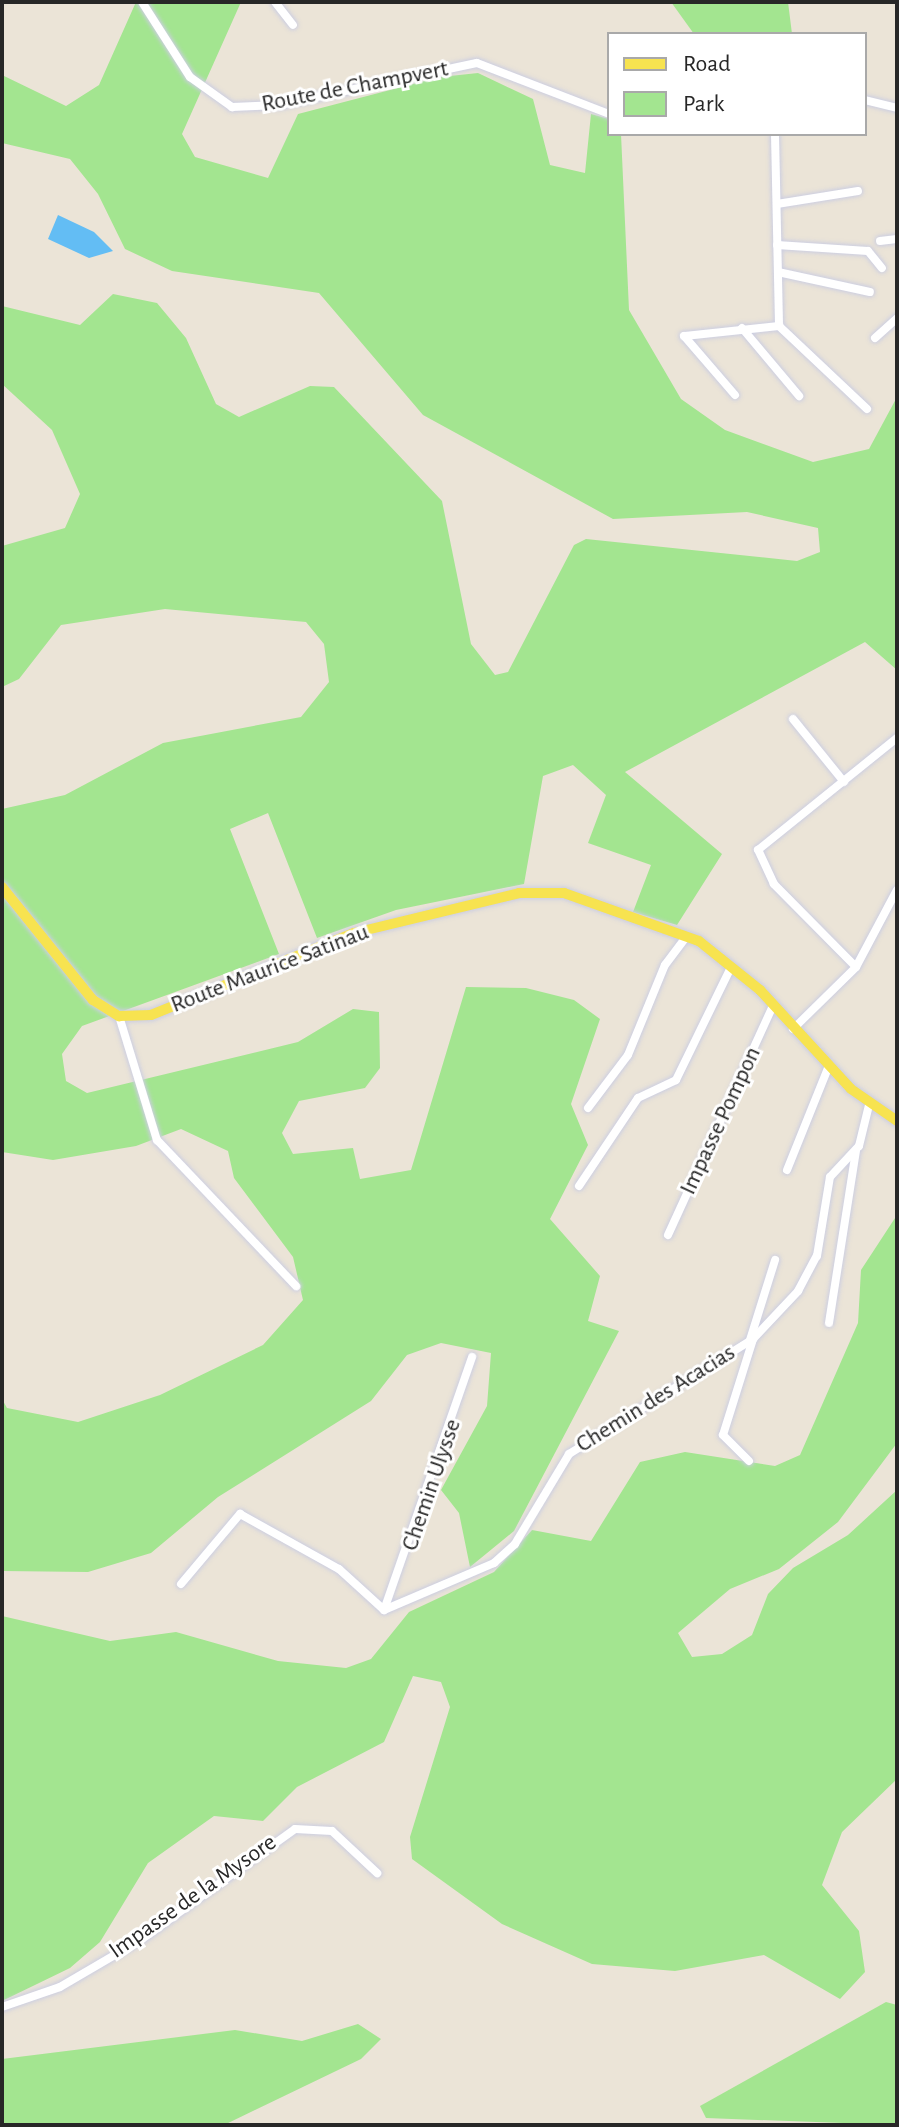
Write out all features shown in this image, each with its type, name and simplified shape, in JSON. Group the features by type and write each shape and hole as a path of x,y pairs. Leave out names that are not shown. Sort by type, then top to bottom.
{"main road":[{"path":"2,887 93,1000 119,1016"},
{"name":"Route Maurice Satinau","path":"119,1016 151,1015 354,933 519,893 564,893 687,936 731,967 773,1006 828,1068 869,1105 897,1121"}],"street":[{"name":"Route de Champvert","path":"142,2 190,77 232,107 279,105 477,63 607,113"},
{"path":"275,2 293,25"},
{"path":"867,100 897,108"},
{"path":"775,136 779,326 867,409"},
{"path":"777,204 858,191"},
{"path":"880,241 897,239"},
{"path":"777,245 868,251 882,268"},
{"path":"778,272 870,292"},
{"path":"875,338 897,318"},
{"path":"735,395 683,339 742,328 779,326"},
{"path":"742,328 799,396"},
{"path":"793,719 844,782"},
{"path":"856,967 758,861 761,845 897,738"},
{"path":"793,1029 856,967 897,890"},
{"path":"588,1108 628,1055 665,965 687,936"},
{"path":"579,1186 638,1098 676,1080 731,967"},
{"name":"Impasse Pompon","path":"668,1235 773,1006"},
{"path":"119,1016 157,1140 296,1286"},
{"path":"787,1170 828,1068"},
{"name":"Chemin des Acacias","path":"384,1610 494,1563 515,1544 569,1454 751,1339 809,1276 830,1177 856,1151 869,1105"},
{"path":"829,1323 856,1151"},
{"path":"749,1461 723,1435 775,1260"},
{"name":"Chemin Ulysse","path":"384,1610 472,1357"},
{"path":"181,1584 240,1514 339,1569 384,1610"},
{"name":"Impasse de la Mysore","path":"2,2007 60,1987 142,1939 295,1829 332,1831 377,1873"}],"green space":[{"path":"136,2 241,2 182,134 195,157 268,178 298,114 440,77 478,73 533,99 550,165 585,173 591,114 607,118 607,136 621,136 629,310 681,399 725,430 813,462 869,449 897,397 897,670 865,642 625,772 722,854 677,925 633,912 651,865 588,843 606,795 573,765 543,776 524,884 396,910 317,938 268,813 230,829 279,954 82,1026 62,1054 66,1081 87,1093 298,1042 353,1009 379,1012 380,1068 365,1088 299,1101 282,1133 293,1154 353,1148 360,1179 411,1170 466,987 526,988 574,1000 600,1019 571,1104 588,1145 550,1219 600,1276 588,1321 619,1331 514,1531 470,1567 459,1513 441,1490 487,1406 491,1353 441,1343 407,1355 371,1401 218,1497 151,1553 88,1572 2,1571 2,1399 7,1408 78,1422 160,1395 263,1345 303,1300 293,1257 234,1178 228,1151 181,1129 136,1146 53,1160 2,1152 2,809 65,795 163,743 301,717 329,682 324,644 306,622 165,609 61,625 19,679 2,687 2,546 65,528 80,494 52,430 2,384 2,306 80,325 113,294 157,303 186,338 216,404 239,417 310,386 334,387 442,501 471,644 495,675 508,672 574,545 586,539 797,561 820,552 818,528 747,512 613,519 423,415 319,293 172,271 125,249 98,194 70,159 2,143 2,75 66,106 99,85"},
{"path":"671,2 788,2 792,32 693,32"},
{"path":"897,1215 897,1443 838,1522 779,1569 730,1589 678,1633 692,1657 722,1654 752,1635 768,1594 793,1568 848,1535 897,1490 897,1779 842,1832 822,1885 859,1931 865,1972 840,1999 764,1955 675,1971 592,1964 502,1924 412,1859 410,1837 450,1707 441,1682 413,1676 384,1742 297,1787 263,1821 214,1816 148,1863 100,1942 70,1968 2,2001 2,1616 110,1641 176,1632 278,1661 346,1668 371,1659 409,1612 494,1572 532,1530 591,1541 640,1462 685,1452 775,1466 800,1455 858,1323 861,1270"},
{"path":"886,2002 897,2005 897,2125 706,2118 700,2106"},
{"path":"358,2024 381,2039 361,2059 224,2125 2,2125 2,2059 235,2030 302,2041"}],"water":[{"path":"58,215 94,232 113,251 89,258 48,239"}]}
